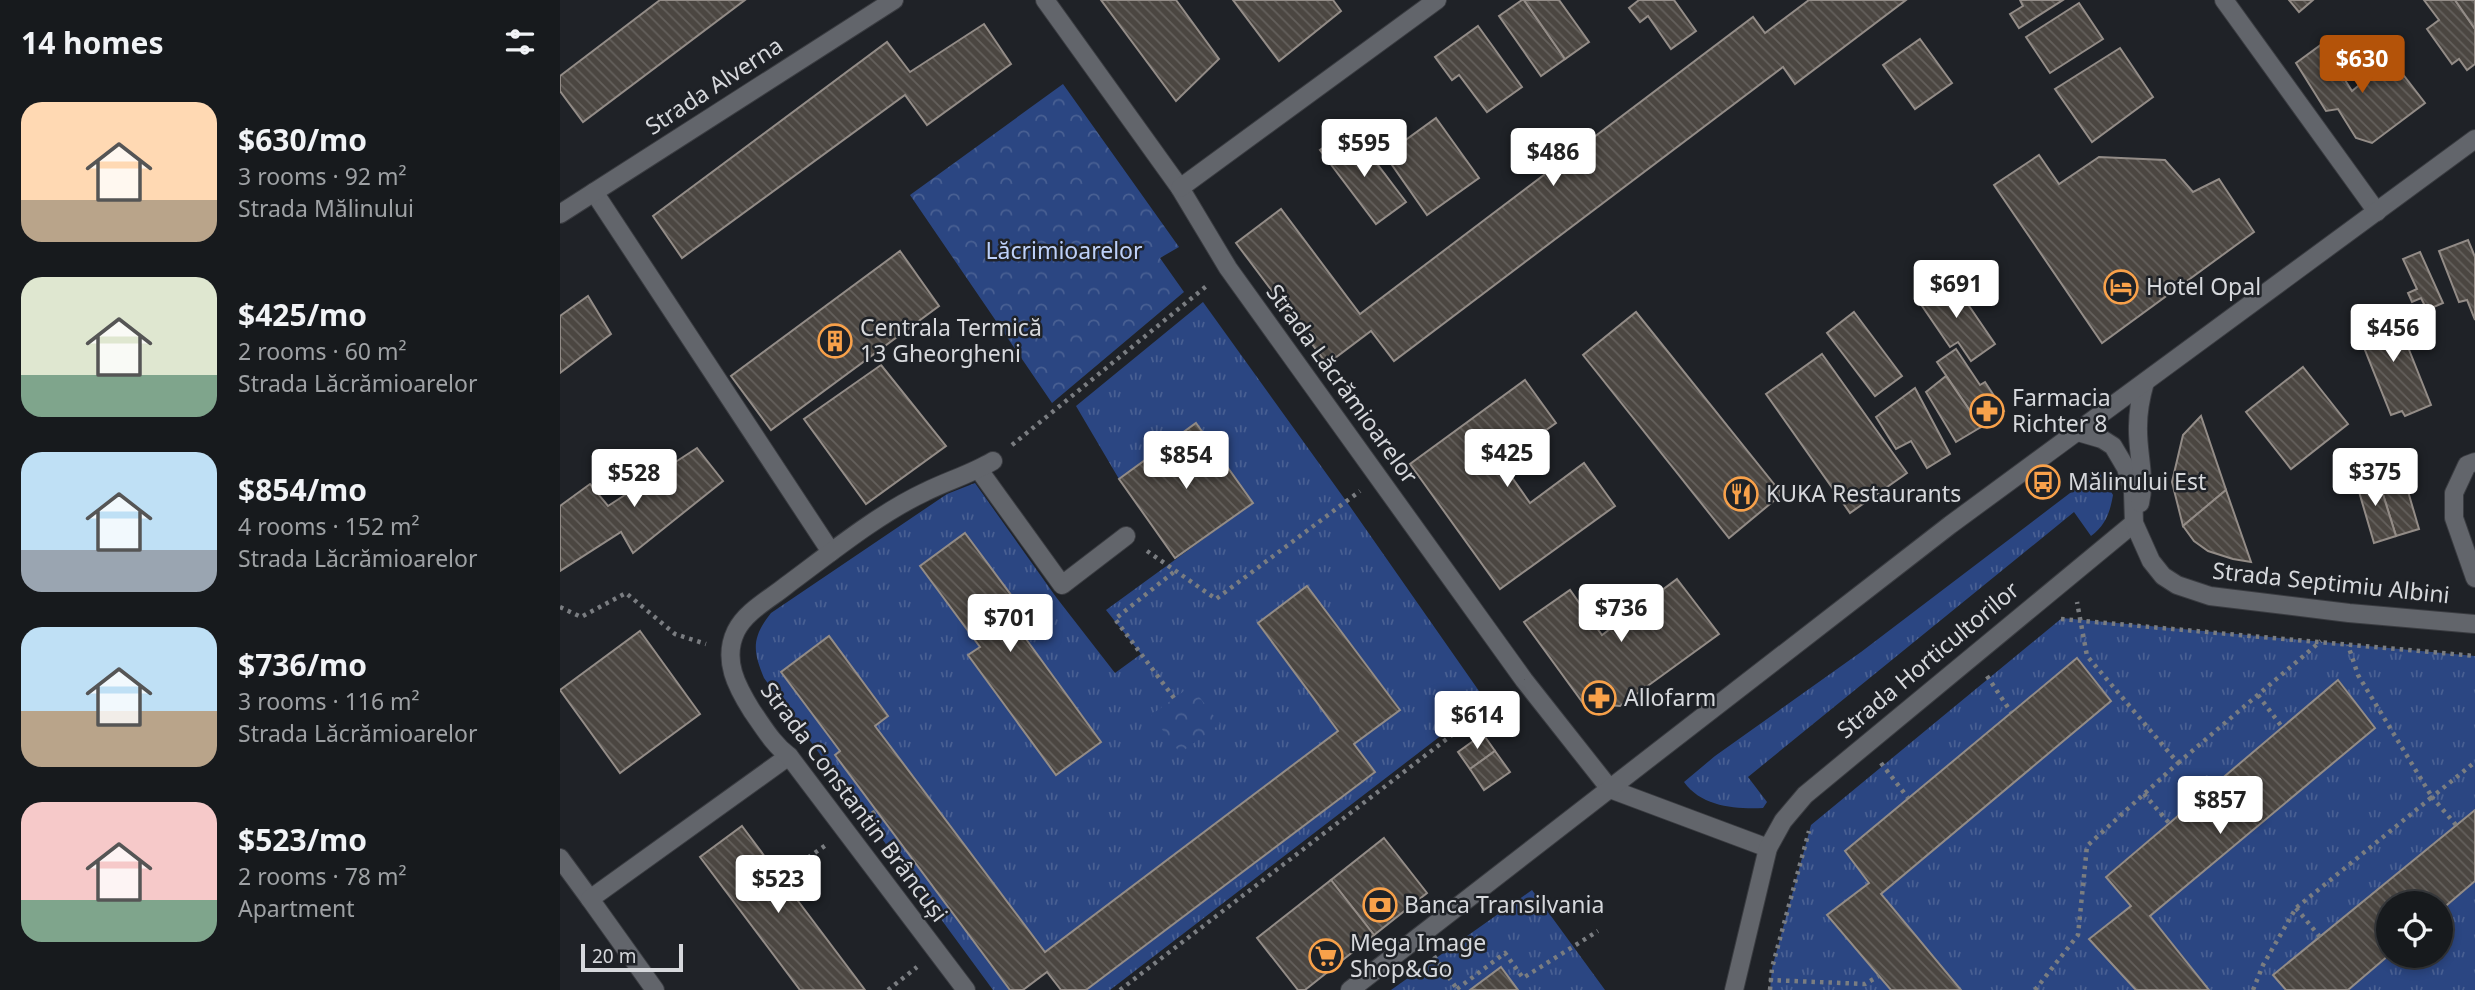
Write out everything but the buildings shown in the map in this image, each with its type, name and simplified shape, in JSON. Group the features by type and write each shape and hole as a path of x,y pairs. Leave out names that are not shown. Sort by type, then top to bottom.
{"street":[{"name":"Strada Alverna","path":"560,214 894,0"},
{"name":"Strada Lăcrămioarelor","path":"1045,0 1180,188 1228,268 1524,680 1610,789"},
{"path":"1180,188 1437,0"},
{"path":"2224,0 2377,212"},
{"path":"1350,990 1950,525 2475,139"},
{"path":"594,192 831,552"},
{"path":"2134,523 2141,499 2143,472 2138,427 2140,400 2145,382"},
{"name":"Strada Septimiu Albini","path":"2078,432 2102,439 2113,446 2126,468 2133,492 2134,523 2151,561 2163,576 2193,592 2345,618 2475,624"},
{"path":"2475,462 2468,466 2454,493 2454,518 2475,578"},
{"path":"730,652 735,633 745,618 831,552 924,492 986,466 1062,584 1126,536"},
{"name":"Strada Horticultorilor","path":"1735,983 1768,848 1783,821 1805,795 2134,523"},
{"name":"Strada Constantin Brâncuși","path":"730,652 731,670 739,690 775,746 789,756 966,990"},
{"path":"590,899 789,756"},
{"path":"1610,789 1768,848"},
{"path":"560,858 655,990"}],"path":[{"path":"986,466 1228,268"},
{"path":"1126,536 1216,599 1378,477"},
{"path":"1174,698 1115,619 1175,571"},
{"path":"2072,574 2087,656 2178,763"},
{"path":"560,607 581,617 626,593 675,634 730,652"},
{"path":"2052,626 2062,618 2080,619 2475,656"},
{"path":"2035,990 2078,935 2087,846 2345,618"},
{"path":"2345,618 2348,644 2358,675 2432,797 2456,825"},
{"path":"1973,655 2011,712"},
{"path":"1978,687 1989,678"},
{"path":"1120,990 1524,680"},
{"path":"2258,695 2282,727"},
{"path":"1866,743 1908,799"},
{"path":"1883,766 1893,757"},
{"path":"2253,990 2263,965 2296,908 2475,762"},
{"path":"2144,794 2169,824"},
{"path":"1770,990 1772,968 1811,825"},
{"path":"780,877 845,832"},
{"path":"2296,908 2320,937"},
{"path":"1420,936 1457,990 1505,954 1524,978 1598,931"},
{"path":"888,990 936,952"},
{"path":"1735,983 1771,981 1865,984 1879,976"}],"green space":[{"name":"Lăcrimioarelor","path":"1063,84 1179,247 1160,258 1184,292 1052,403 910,195"},
{"path":"1203,302 1486,701 1110,990 1086,990 1375,773 1354,744 1400,709 1307,586 1258,624 1338,731 1045,952 875,726 888,715 828,636 781,672 840,751 835,755 1010,990 993,990 764,678 756,652 757,637 771,613 947,494 975,483 1056,597 1115,673 1141,654 1106,610 1253,503 1196,423 1119,479 1076,406","holes":["965,533 1029,619 1018,628 1101,741 1056,775 968,656 980,647 920,566"]},
{"path":"2099,471 2113,495 2106,518 2096,532 2091,536 2074,512 1748,777 1767,802 1763,808 1720,805 1700,797 1684,782 1715,756 1861,652"},
{"path":"2062,618 2475,656 2475,810 2274,974 2286,990 2209,990 2150,916 2375,728 2339,680 2106,876 2131,906 2089,939 2136,990 1961,990 1881,894 2110,701 2077,658 1845,851 1869,883 1827,916 1891,990 1770,990 1772,968 1811,825"},
{"path":"1191,686 1220,724 1180,753 1151,715"},
{"path":"2475,881 2475,990 2348,990 2376,966 2453,968 2453,900"},
{"path":"1532,890 1605,990 1518,990 1501,967 1470,990 1391,990"}],"place":[{"name":"Hotel Opal","path":"2121,287"},
{"name":"Centrala Termică 13 Gheorgheni","path":"835,341"},
{"name":"Farmacia Richter 8","path":"1987,411"},
{"name":"Mălinului Est","path":"2043,482"},
{"name":"KUKA Restaurants","path":"1741,494"},
{"name":"Allofarm","path":"1599,698"},
{"name":"Banca Transilvania","path":"1380,905"},
{"name":"Mega Image Shop&Go","path":"1326,956"}]}
